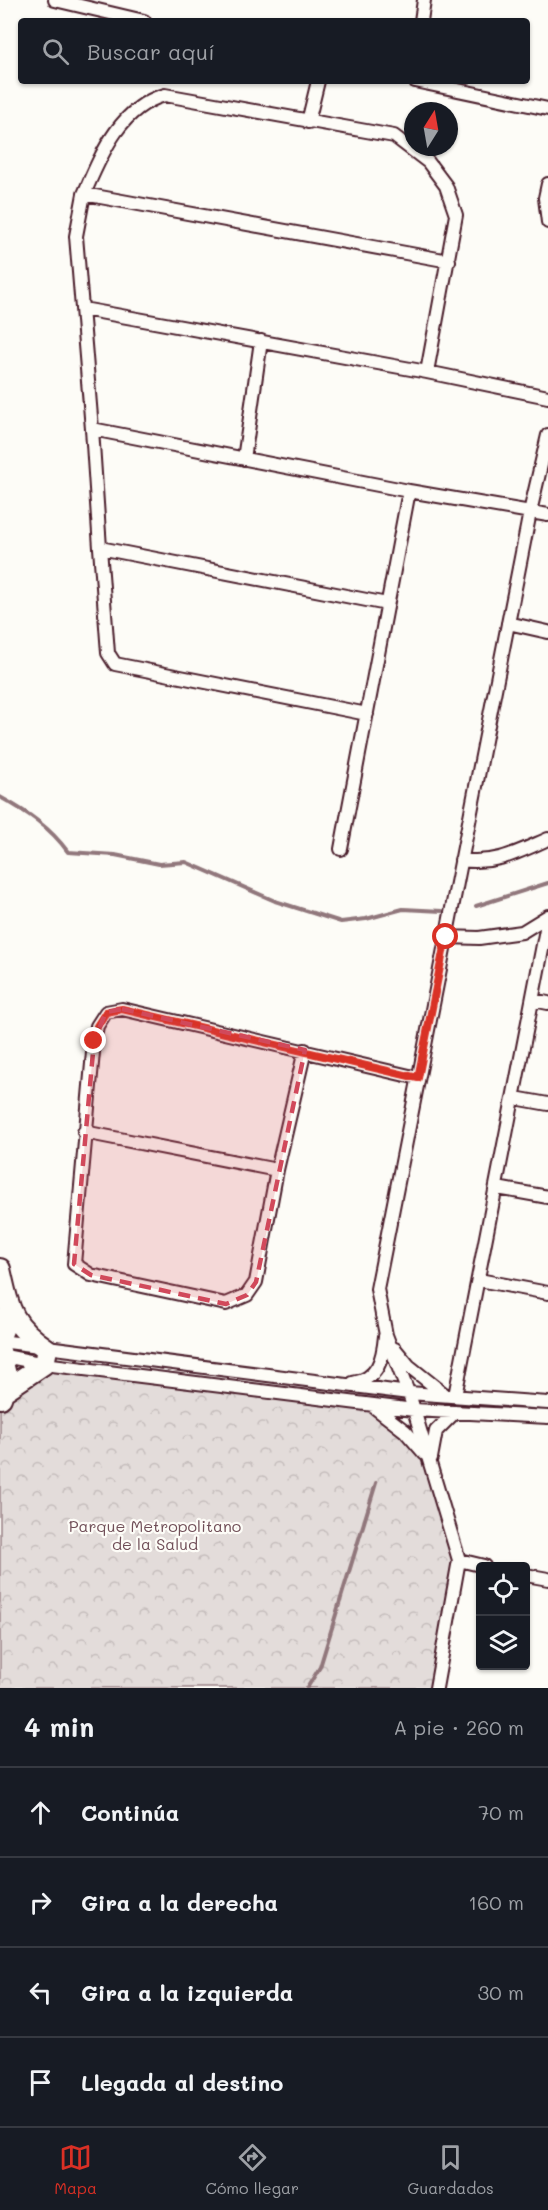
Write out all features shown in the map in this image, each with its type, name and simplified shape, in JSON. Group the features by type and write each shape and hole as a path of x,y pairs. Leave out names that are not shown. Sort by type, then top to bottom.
{"main road":[{"path":"0,1269 10,1312 45,1357 2,1396"},
{"path":"0,1337 10,1312"},
{"path":"0,1354 8,1379 2,1396"}],"street":[{"path":"89,9 104,0"},
{"path":"421,18 424,0"},
{"path":"63,1 130,18"},
{"path":"308,122 317,84"},
{"path":"429,84 548,109"},
{"path":"367,714 115,664 108,653 76,236 84,194 108,142 139,108 152,99 165,95 393,136 428,162 446,186 456,215 427,372"},
{"path":"548,184 545,198 548,222"},
{"path":"84,194 449,261"},
{"path":"83,309 427,372 548,397"},
{"path":"244,459 261,341"},
{"path":"92,429 409,491 548,515"},
{"path":"436,1688 459,1560 409,1393 386,1335 377,1289 530,512 548,435"},
{"path":"340,849 409,491"},
{"path":"100,548 387,604"},
{"path":"508,623 548,632"},
{"path":"461,860 489,862 507,858 548,839"},
{"path":"446,937 479,938 522,932 548,917"},
{"path":"450,1396 479,1280 548,917"},
{"path":"533,1000 548,1003"},
{"path":"305,1050 277,1170 256,1282 247,1295 226,1304 91,1275 74,1264 84,1132 94,1041 97,1026 106,1012 122,1009 305,1050 418,1078"},
{"path":"514,1098 548,1104"},
{"path":"84,1132 277,1170"},
{"path":"497,1188 548,1197"},
{"path":"479,1280 548,1293"},
{"path":"342,1385 364,1381 371,1377 381,1360 386,1335"},
{"path":"386,1335 409,1366 450,1396"},
{"path":"0,1341 45,1357 372,1405 414,1410 548,1417"},
{"path":"0,1354 409,1393 548,1403"},
{"path":"481,1398 481,1413"},
{"path":"372,1405 405,1431 431,1462"},
{"path":"431,1462 435,1431 455,1412"},
{"path":"459,1560 476,1564"},
{"path":"530,1576 548,1579"}],"highlighted area":[{"path":"122,1009 305,1050 256,1282 247,1295 226,1304 91,1275 74,1264 94,1041 106,1012"}],"green space":[{"name":"Parque Metropolitano de la Salud","path":"44,1364 371,1405 417,1443 459,1560 436,1688 0,1688 0,1400"}],"waterway":[{"path":"0,797 37,821 54,835 68,852 115,855 159,864 186,862 275,901 341,922 366,919 403,909 442,911"},
{"path":"476,906 548,883"},
{"path":"307,1688 320,1667 376,1483"}],"route":[{"path":"94,1041 97,1026 106,1012 122,1009 418,1078 446,937"}]}
